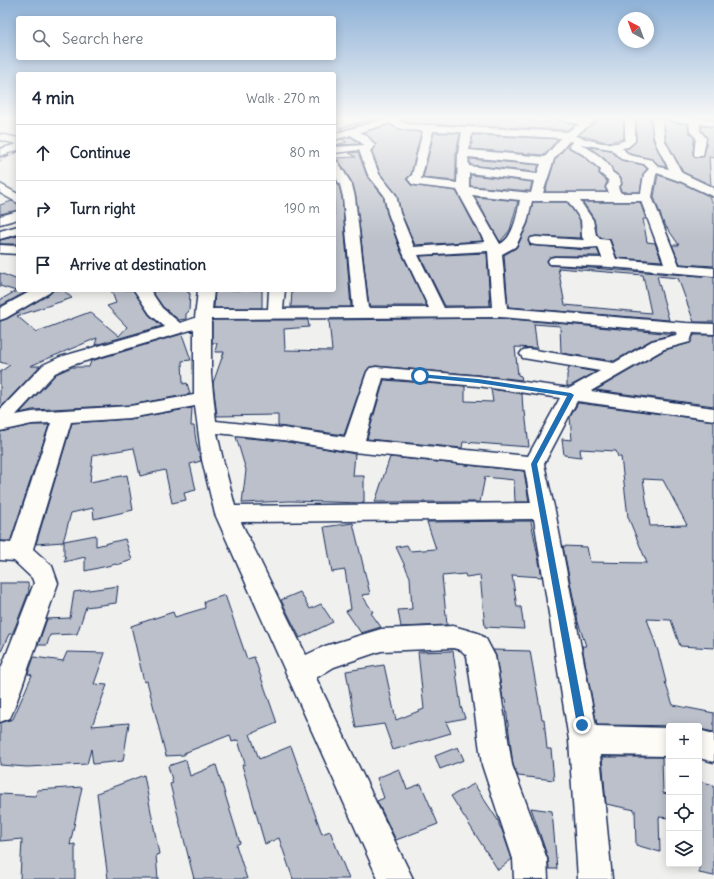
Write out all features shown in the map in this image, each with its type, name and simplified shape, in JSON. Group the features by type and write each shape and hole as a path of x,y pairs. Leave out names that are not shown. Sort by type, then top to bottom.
{"street":[{"path":"367,159 370,167 390,195 394,213 409,251 438,311"},
{"path":"421,159 417,177 414,179 416,182 532,197 646,197"},
{"path":"463,159 463,189 494,249 500,312"},
{"path":"409,251 494,249 510,244 521,223 547,161 526,159"},
{"path":"595,159 607,169 606,173 614,178 616,184 612,187 616,197"},
{"path":"637,159 648,162 655,169 676,174 696,183 700,187 712,190"},
{"path":"669,159 676,174"},
{"path":"336,168 346,185 349,197 361,313"},
{"path":"462,169 540,178"},
{"path":"655,169 650,174 646,197 673,268"},
{"path":"0,188 16,199"},
{"path":"572,197 587,220 589,237 597,243"},
{"path":"0,220 16,216"},
{"path":"0,235 16,231"},
{"path":"536,241 586,244 604,243 610,264"},
{"path":"0,249 16,250"},
{"path":"555,261 714,272"},
{"path":"0,315 40,292"},
{"path":"143,292 156,311 178,329"},
{"path":"206,292 203,318 203,383 207,426 219,492 226,514 396,879"},
{"path":"275,314 277,292"},
{"path":"0,421 49,369 66,361 178,329 203,318 275,314 438,311 500,312 686,328 714,329"},
{"path":"595,879 584,740 544,511 534,464 571,395 658,345 684,338 686,328"},
{"path":"529,354 618,369"},
{"path":"353,445 376,372 478,381 714,414"},
{"path":"0,425 32,418 130,412 205,399"},
{"path":"0,708 46,583 43,573 10,552 63,416"},
{"path":"207,426 283,434 353,445 534,464"},
{"path":"226,514 544,511"},
{"path":"300,673 325,658 381,640 453,636 469,641 477,647 481,656 496,765 530,859 531,879"},
{"path":"584,740 666,742"},
{"path":"702,745 714,748"}],"building":[{"path":"336,159 361,159 367,176 383,196 387,214 401,252 427,306 369,306 356,197 353,184"},
{"path":"375,159 415,159 411,174 406,179 411,185 456,191 483,241 415,245 401,213 397,195 380,173"},
{"path":"428,159 456,159 456,181 423,178"},
{"path":"470,159 539,165 536,172 470,165"},
{"path":"586,159 599,170 599,174 607,181 605,188 607,192 545,192 555,160"},
{"path":"605,159 620,159 643,165 647,169 643,174 640,192 622,192 620,188 622,184 621,177 613,171"},
{"path":"652,159 662,159 666,167 660,166"},
{"path":"676,159 709,159 711,185 683,172"},
{"path":"470,175 532,182 530,191 470,186"},
{"path":"658,175 681,183 711,197 709,198 714,204 714,266 680,264 672,245 679,245 663,222 654,197"},
{"path":"336,181 342,197 351,307 291,307 292,292 336,292"},
{"path":"475,197 518,201 510,230 500,242"},
{"path":"12,201 16,203 16,210 0,214 0,205"},
{"path":"533,202 567,202 580,220 581,238 536,236 531,237 528,240 530,245 586,250 597,249 600,256 555,256 550,257 547,260 549,265 714,277 714,322 694,322 678,278 657,276 669,320 508,307 504,255 516,248 528,223","holes":["558,268 643,275 651,313 565,305"]},
{"path":"583,202 640,202 646,219 643,219 647,242 655,243 662,261 617,258 610,239 601,238 597,234 594,219"},
{"path":"16,236 16,244 0,244 0,240"},
{"path":"487,253 490,306 445,306 420,256"},
{"path":"0,273 16,279 16,291 0,286"},
{"path":"16,291 26,292 0,306 0,300"},
{"path":"52,292 65,292 72,298 17,316 36,332 90,312 119,336 127,327 107,306 116,303 112,292 134,292 149,315 162,326 95,345 97,338 30,366 40,366 0,408 0,372 10,365 0,362 0,321 7,319"},
{"path":"153,292 190,293 189,311 186,314 186,319 179,320 163,307"},
{"path":"215,292 262,292 262,308 214,308"},
{"path":"500,318 674,334 651,340 614,361 561,353 560,326 534,324 537,348 515,347 518,375 521,376 522,380 376,366 370,367 366,372 344,435 278,426 278,415 217,416 213,383 224,352 215,352 217,343 212,343 212,320 308,320 309,327 284,329 285,350 332,351 329,320"},
{"path":"182,334 191,360 182,361 183,384 187,383 190,394 130,405 32,410 20,413 56,374 72,367 89,367 91,361"},
{"path":"694,335 714,335 714,406 596,390 665,350 690,343"},
{"path":"569,367 596,372 570,386 567,386"},
{"path":"384,380 465,386 465,401 493,402 491,389 522,394 523,411 525,411 529,447 463,442 462,448 367,439"},
{"path":"578,403 714,421 714,648 680,646 671,620 647,619 658,651 665,682 673,705 714,713 714,732 702,730 702,723 666,723 666,726 597,725 582,646 586,646 578,622 563,546 587,547 590,562 647,563 628,517 621,457 618,457 616,451 580,449 581,457 564,455 562,439 572,440 570,417","holes":["643,479 663,480 687,525 650,526"]},
{"path":"192,408 191,426 194,426 201,461 190,464 196,490 184,493 186,500 172,503 165,470 140,476 134,448 93,455 90,482 127,475 133,510 94,519 93,508 71,513 63,542 36,544 72,423 130,419"},
{"path":"32,425 49,425 11,539 9,541 0,541 0,432"},
{"path":"236,437 283,441 355,454 353,476 364,476 364,503 290,501 242,503 246,470"},
{"path":"390,457 524,471 529,502 515,502 514,480 485,477 480,502 375,502"},
{"path":"531,521 542,577 512,575 517,607 521,607 524,629 485,627 480,575 466,577 465,574 442,576 447,625 401,627 398,610 412,609 410,577 396,547 407,545 410,551 436,549 427,522"},
{"path":"353,523 370,594 362,595 373,612 371,613 381,627 361,633 346,611 351,609 345,570 332,572 324,527"},
{"path":"96,535 96,546 125,539 132,560 117,565 85,571 85,557 64,562 66,557 64,556 64,541"},
{"path":"0,583 28,583 29,591 12,634 9,634 0,654"},
{"path":"118,586 116,603 86,607 77,634 50,635 47,645 38,645 47,619 70,618 74,592"},
{"path":"300,592 310,609 321,604 333,622 300,638 281,600"},
{"path":"225,595 247,659 254,657 277,723 250,734 259,759 291,746 322,834 330,831 349,879 293,879 279,838 265,844 242,765 245,764 238,740 232,742 230,735 184,753 184,755 166,756 147,681 144,682 131,626 173,612 175,617 205,608 204,602"},
{"path":"493,650 530,651 542,719 544,719 547,749 551,749 554,780 518,776 513,765 505,699 503,699 496,656"},
{"path":"453,651 461,707 465,718 446,722 451,733 393,750 384,724 356,728 346,671 384,665 396,720 424,709 418,652"},
{"path":"67,652 105,653 94,684 107,685 92,726 129,723 123,761 93,764 91,749 87,764 27,767 0,765 0,723 13,719 32,675 28,674 34,657 63,661"},
{"path":"458,747 464,760 440,769 435,756"},
{"path":"602,757 662,757 663,793 666,794 666,818 659,817 660,852 636,845 635,810 606,804"},
{"path":"186,760 190,776 216,765 240,843 236,845 247,879 194,879 170,784 173,783 168,766"},
{"path":"399,769 407,789 421,784 438,824 396,840 377,801 384,798 377,778"},
{"path":"144,775 159,854 156,855 158,879 108,879 97,793"},
{"path":"702,782 714,785 714,876 699,873 699,867 702,867"},
{"path":"474,784 499,822 512,859 498,870 451,796"},
{"path":"82,787 70,845 75,844 75,879 20,879 22,839 0,841 0,794 36,796 37,790"},
{"path":"531,808 552,811 557,869 549,869 548,858"}],"route":[{"path":"420,376 478,381 571,395 534,464 544,511 582,725"}]}
